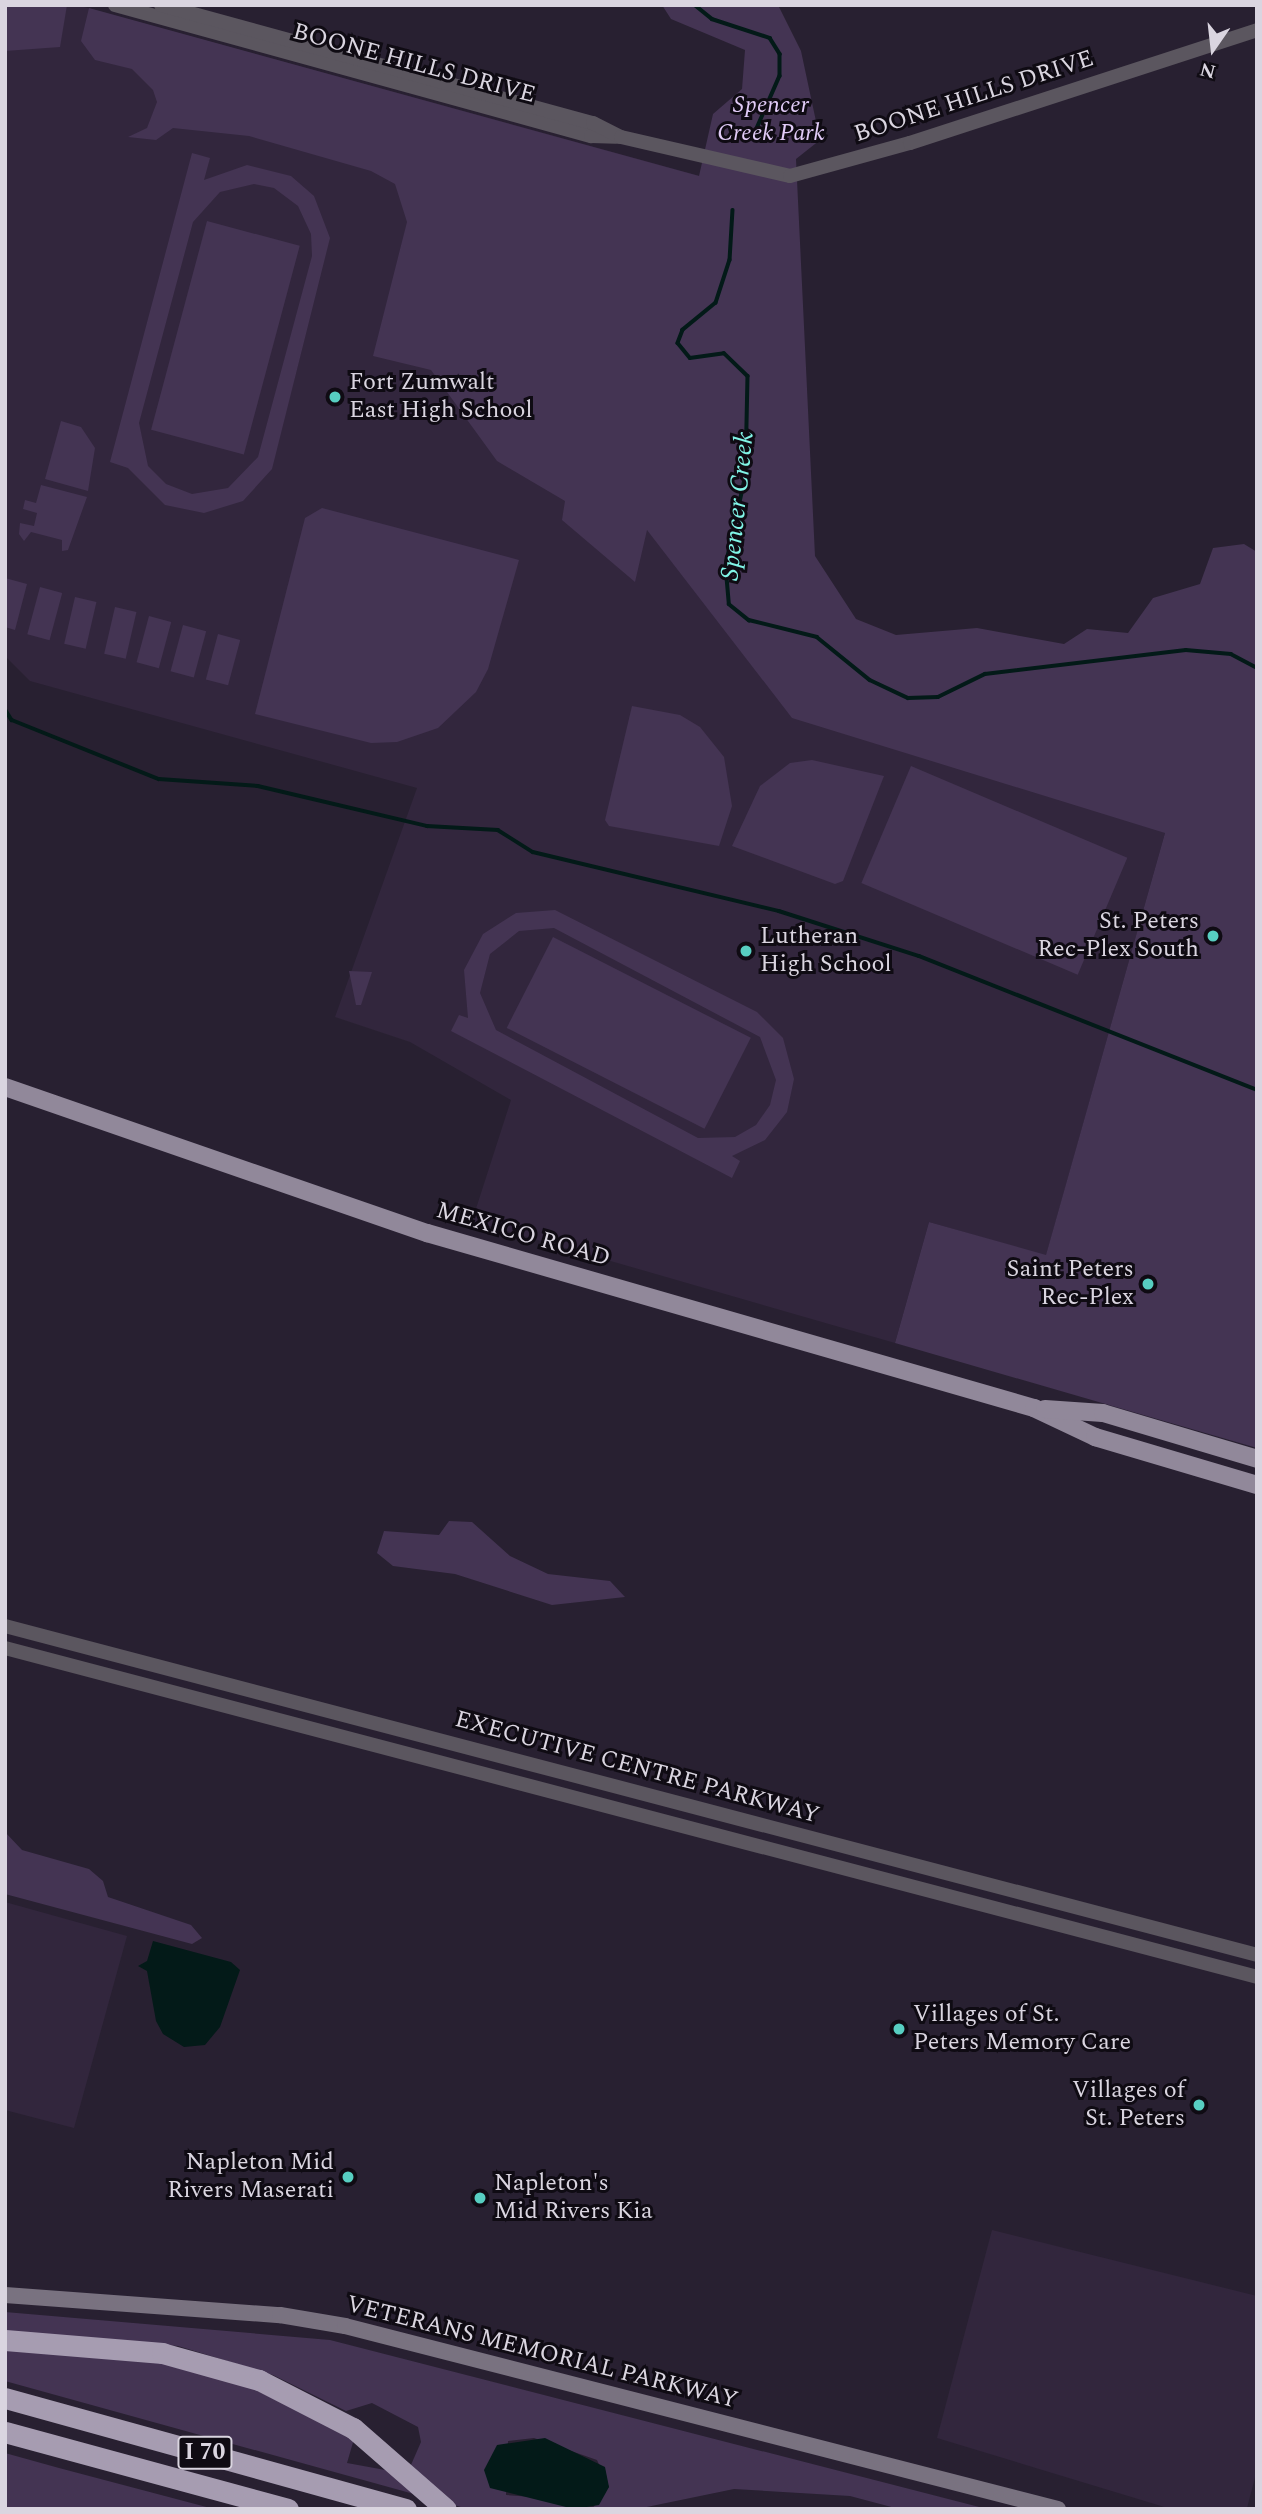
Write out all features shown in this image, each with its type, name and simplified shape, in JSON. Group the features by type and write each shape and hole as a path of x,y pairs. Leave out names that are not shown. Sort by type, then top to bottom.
{"highway":[{"path":"5,2340 136,2349 213,2364 310,2402 372,2442 446,2509"},
{"name":"I 70","path":"5,2398 406,2509"},
{"name":"I 70","path":"5,2432 288,2509"}],"main road":[{"name":"MEXICO ROAD","path":"5,1087 440,1237 1034,1408 1095,1437 1257,1485"},
{"name":"MEXICO ROAD","path":"1034,1408 1103,1413 1257,1459"},
{"name":"VETERANS MEMORIAL PARKWAY","path":"5,2295 254,2312 345,2326 1058,2509"}],"street":[{"name":"BOONE HILLS DRIVE","path":"115,5 591,136 621,137"},
{"name":"BOONE HILLS DRIVE","path":"161,5 593,123 621,137 752,172 803,174 1257,30"},
{"name":"EXECUTIVE CENTRE PARKWAY","path":"5,1626 1257,1955"},
{"name":"EXECUTIVE CENTRE PARKWAY","path":"5,1648 1257,1977"}],"shaded area":[{"path":"5,5 77,5 700,176 647,530 1165,833 1046,1256 929,1222 895,1343 472,1221 511,1100 410,1042 335,1017 417,788 30,681 5,656"},
{"path":"5,1902 127,1936 74,2128 5,2110"},
{"path":"153,1941 231,1962 240,1970 220,2027 205,2045 184,2047 163,2034 156,2021 147,1971 138,1966 147,1961"},
{"path":"992,2230 1257,2296 1257,2470 1247,2508 1171,2509 937,2438"},
{"path":"545,2438 605,2467 609,2487 599,2505 574,2509 490,2488 484,2470 497,2445"}],"green space":[{"path":"5,5 67,5 60,47 5,51"},
{"name":"Spencer Creek Park","path":"662,5 778,5 801,51 820,140 796,159 815,556 856,619 896,635 977,628 1064,644 1087,629 1128,633 1153,598 1200,584 1213,548 1244,544 1257,552 1257,1448 895,1343 929,1222 1046,1255 1165,833 792,718 647,530 635,582 562,520 565,501 497,461 431,370 373,356 407,222 395,184 371,171 249,136 173,128 156,140 128,137 147,128 157,102 153,90 132,69 95,60 81,41 89,8 699,176 713,114 742,89 745,50 671,19"},
{"path":"192,153 210,158 204,180 247,165 291,176 314,196 330,238 272,469 243,501 204,513 165,505 128,468 110,462","holes":["254,184 274,188 298,206 311,234 312,256 258,457 228,488 192,494 166,484 148,466 139,423 193,222 220,192"]},
{"path":"207,221 300,246 244,454 151,430"},
{"path":"61,421 81,427 95,448 88,491 45,479"},
{"path":"41,485 87,497 68,550 62,551 62,540 31,532 24,541 19,534 20,523 34,526 37,513 23,509 25,500 36,503"},
{"path":"322,508 519,560 488,669 476,692 438,728 397,742 371,743 255,714 305,518"},
{"path":"5,578 27,584 15,630 5,627"},
{"path":"40,587 62,593 50,640 27,634"},
{"path":"75,597 96,602 86,649 64,644"},
{"path":"115,607 136,612 126,659 104,654"},
{"path":"149,616 171,622 159,668 137,662"},
{"path":"183,625 206,631 194,678 171,671"},
{"path":"218,634 240,640 228,685 206,679"},
{"path":"632,706 680,715 700,727 724,757 732,806 719,846 609,826 605,820"},
{"path":"812,760 884,776 843,881 835,884 732,846 760,786 790,763"},
{"path":"911,766 1127,858 1078,975 861,883"},
{"path":"555,910 757,1012 783,1038 794,1079 787,1112 765,1140 732,1156 740,1161 732,1178 451,1031 459,1015 468,1018 464,970 483,934 516,913","holes":["554,928 760,1037 776,1080 770,1105 756,1125 735,1137 698,1138 496,1030 480,993 490,954 519,931"]},
{"path":"553,937 751,1038 704,1129 507,1028"},
{"path":"349,971 372,972 361,1005 356,1005"},
{"path":"449,1521 472,1522 510,1556 548,1574 610,1581 625,1597 552,1605 455,1574 393,1566 377,1553 384,1531 439,1535"},
{"path":"5,1832 22,1850 89,1869 103,1881 108,1897 191,1925 202,1938 192,1944 5,1894"},
{"path":"5,2312 330,2340 987,2509 899,2509 850,2496 734,2489 637,2509 592,2509 609,2487 597,2460 534,2438 508,2441 506,2495 547,2498 574,2509 468,2509 5,2381 5,2348 133,2357 234,2379 354,2439 347,2463 407,2474 421,2442 418,2427 372,2403 346,2411 273,2375 178,2346 5,2331"},
{"path":"5,2453 59,2468 214,2509 5,2509"}],"waterway":[{"name":"Spencer Creek","path":"695,5 712,19 770,38 780,54 780,76 756,131"},
{"name":"Spencer Creek","path":"733,210 730,260 716,303 683,330 678,343 690,358 724,353 748,376 746,475 726,566 729,604 749,620 817,637 870,680 908,698 938,697 985,674 1186,650 1231,654 1257,668"},
{"path":"5,709 12,720 159,779 258,786 427,826 498,830 533,852 779,911 919,956 1257,1090"}],"place":[{"name":"Fort Zumwalt East High School","path":"335,397"},
{"name":"St. Peters Rec-Plex South","path":"1213,936"},
{"name":"Lutheran High School","path":"746,951"},
{"name":"Saint Peters Rec-Plex","path":"1148,1284"},
{"name":"Villages of St. Peters Memory Care","path":"899,2029"},
{"name":"Villages of St. Peters","path":"1199,2105"},
{"name":"Napleton Mid Rivers Maserati","path":"348,2177"},
{"name":"Napleton's Mid Rivers Kia","path":"480,2198"}]}
